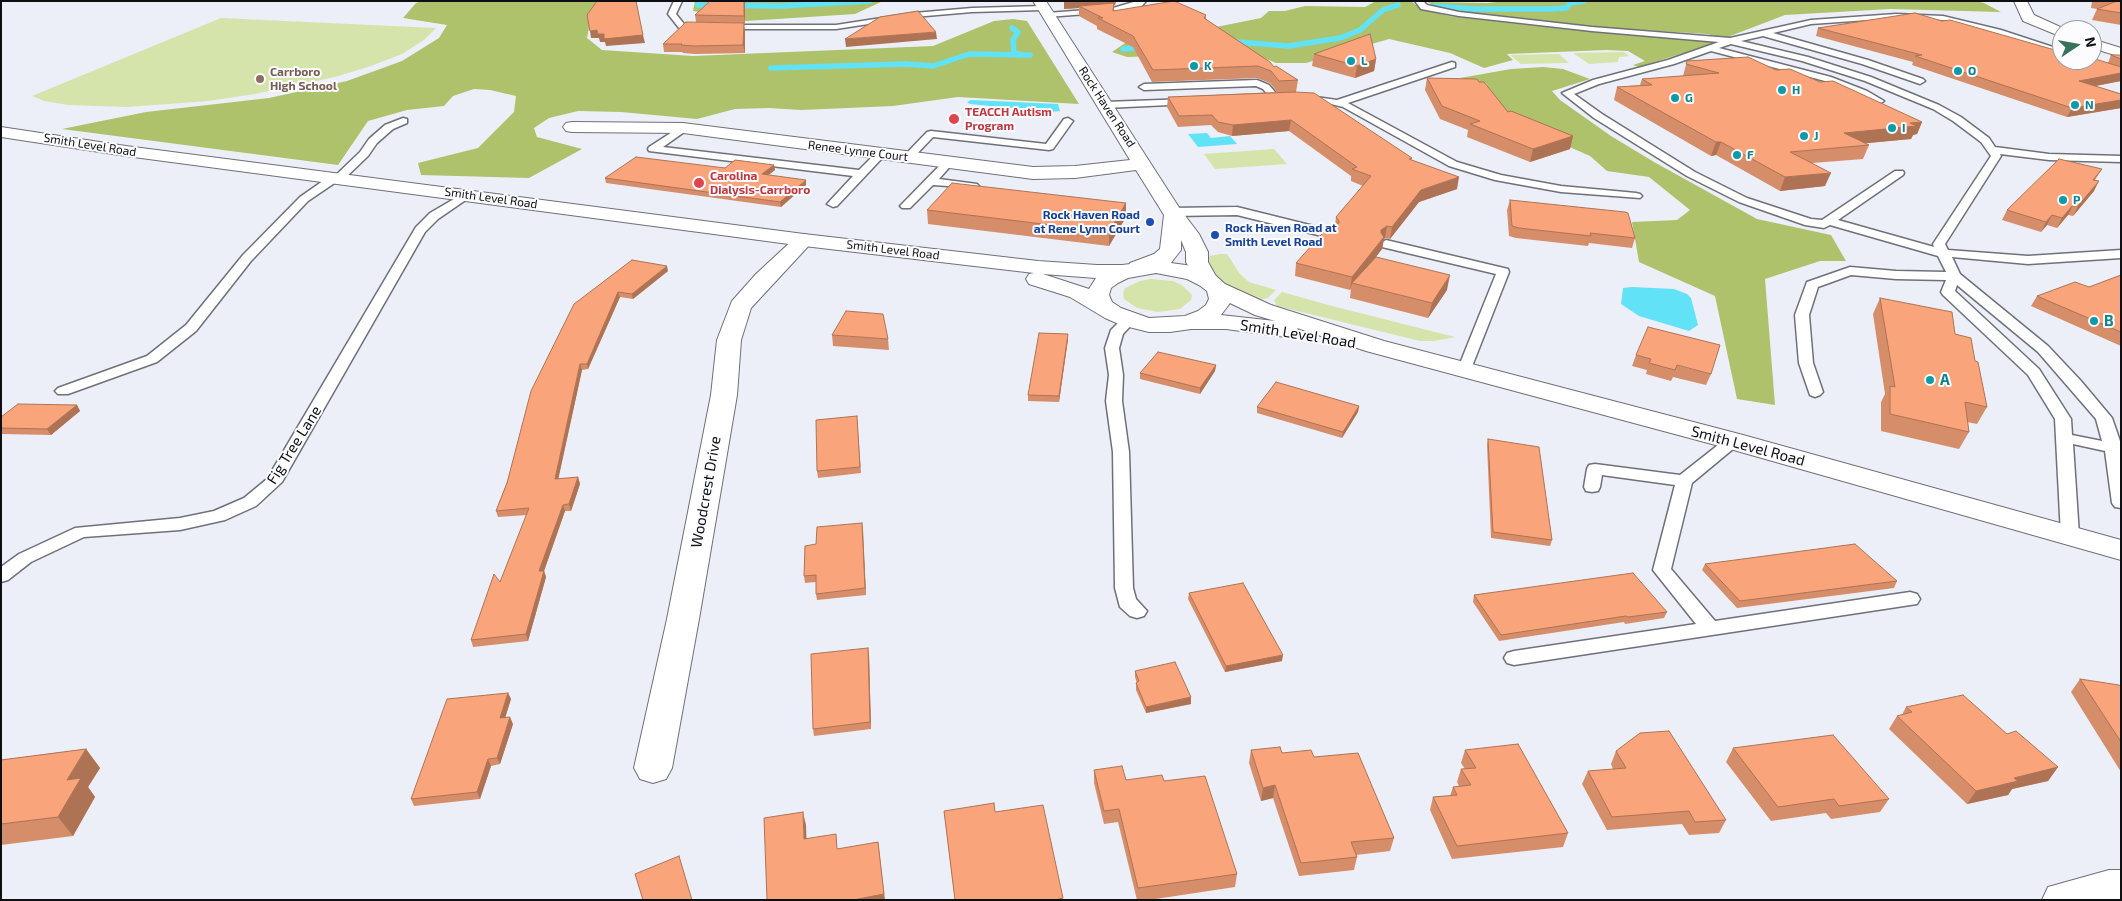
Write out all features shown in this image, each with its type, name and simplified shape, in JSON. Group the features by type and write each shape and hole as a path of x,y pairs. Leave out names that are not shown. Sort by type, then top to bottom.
{"main road":[{"path":"2020,1 2028,18 2052,29"},
{"name":"Rock Haven Road","path":"1043,8 1194,243 1197,252 1197,262 1212,284"},
{"path":"2102,47 2121,53"},
{"name":"Renee Lynne Court","path":"572,127 683,128 1033,173 1075,172 1143,164"},
{"name":"Smith Level Road","path":"1,132 126,151 804,240 1067,270 1174,268 1193,273 1264,310 1375,346 1734,442 2121,550"},
{"path":"1102,305 1098,295 1101,286 1110,278 1162,259 1170,250 1173,213"},
{"name":"Woodcrest Drive","path":"653,768 685,609 724,395 729,340 740,306 764,279 804,240"},
{"name":"Smith Level Road","path":"982,260 1078,292 1102,305 1113,314 1129,320 1163,325 1190,322 1226,322 1375,346"},
{"path":"1190,322 1206,316 1216,308 1220,299 1212,284"},
{"path":"2063,900 2109,888 2121,888"}],"lane":[{"path":"678,1 672,14 682,26 836,27 912,12 1043,8 1113,10 1138,5 1142,1"},
{"path":"1419,1 1424,7 1459,14 1592,29 1730,41 1805,59 1896,89 1936,106 1958,119 1985,140 1996,156 1939,244 1954,276 2043,349 2076,384 2104,418 2117,448 2121,504"},
{"path":"1899,173 1824,224 1809,222 1743,200 1691,174 1598,116 1567,93 1596,82 1671,62 1730,41 1811,22 1896,16 1943,18 1998,32 2052,50"},
{"path":"1764,33 1865,62 1920,81"},
{"path":"1710,48 1828,80 1879,100"},
{"path":"1337,103 1452,65"},
{"path":"1144,87 1257,83 1266,87 1280,98 1346,105 1453,164 1472,170 1499,178 1561,189 1636,196"},
{"path":"1105,105 1198,101"},
{"path":"63,392 152,359 191,328 247,258 304,199 336,178 364,154 373,141 389,127 403,121"},
{"path":"908,157 931,134 1049,147 1068,121"},
{"path":"683,128 653,149 861,174"},
{"path":"1992,150 2049,157 2121,159"},
{"path":"833,204 881,154"},
{"path":"2091,158 2121,170"},
{"path":"906,206 950,162"},
{"path":"930,181 989,188"},
{"name":"Fig Tree Lane","path":"1,576 25,558 81,532 180,524 219,516 250,502 274,482 420,230 434,216 466,195"},
{"path":"1173,213 1237,211 1330,234"},
{"path":"1828,221 1943,253 2028,260 2121,254"},
{"path":"1386,244 1503,272 1464,371"},
{"path":"1815,392 1806,363 1802,315 1812,285 1850,270 1896,275 1954,276"},
{"path":"1954,276 1948,292 2034,372 2063,419 2070,535"},
{"path":"1129,320 1116,333 1112,348 1116,375 1114,401 1121,452 1124,588 1127,602 1136,611"},
{"path":"2064,438 2117,448"},
{"path":"1710,628 1662,570 1684,481 1734,442"},
{"path":"1592,487 1595,469 1684,481"},
{"path":"1514,658 1910,598"}],"green space":[{"path":"422,1 598,1 591,18 587,38 602,50 693,56 933,46 994,21 1013,19 1027,21 1079,104 958,97 893,106 801,110 769,108 735,109 697,119 621,112 578,111 549,118 534,128 537,137 582,149 529,178 421,175 418,163 478,148 514,112 516,96 490,90 474,89 453,96 444,106 407,110 368,121 338,165 62,129 146,112 269,98 347,81 402,61 439,38 447,25 403,18 416,3"},
{"path":"695,1 883,1 855,14 746,21 693,11"},
{"path":"1376,1 1411,1 1421,9 1449,16 1564,29 1722,41 1639,67 1633,65 1645,61 1628,51 1606,50 1507,54 1513,60 1484,68 1450,53 1389,39 1306,63 1276,63 1252,53 1127,57 1112,52 1128,41 1261,18 1269,11 1285,11 1305,6 1365,7"},
{"path":"1507,1 1976,1 2001,12 1890,9 1785,15 1725,38 1707,34 1592,27 1455,13 1439,9 1428,2 1487,3"},
{"path":"221,18 436,28 424,40 402,54 371,66 335,77 255,94 208,101 127,107 68,105 44,101 32,96"},
{"path":"1624,52 1629,56 1619,57 1618,62 1589,64 1573,53"},
{"path":"1559,54 1569,63 1521,64 1510,55"},
{"path":"1543,67 1563,69 1590,79 1552,91 1560,100 1611,136 1654,162 1757,219 1831,235 1846,261 1820,261 1765,279 1775,405 1737,399 1715,296 1639,262 1632,222 1677,220 1690,210 1649,177 1607,171 1590,156 1510,121 1488,95 1487,84 1460,78 1511,69"},
{"path":"1274,149 1287,164 1215,169 1204,154"},
{"path":"1227,254 1240,274 1249,282 1276,290 1268,298 1256,301 1227,287 1213,272 1208,260 1208,256"},
{"path":"1151,279 1173,281 1182,285 1192,295 1191,300 1180,309 1158,312 1137,308 1124,299 1125,288 1140,281"},
{"path":"1282,292 1455,337 1434,341 1420,341 1277,306 1274,300"}],"water":[{"path":"971,100 1058,104 1060,111 1051,112 970,104 967,102"},
{"path":"1207,133 1211,138 1230,136 1237,144 1198,147 1188,134"},
{"path":"1623,288 1674,289 1687,294 1691,298 1698,325 1689,331 1639,316 1621,304"}],"building":[{"path":"597,1 636,1 643,35 604,39 604,34 598,34 597,30 590,31 587,15"},
{"path":"710,1 744,1 744,16 695,15"},
{"path":"1174,1 1206,15 1204,18 1270,62 1274,67 1276,66 1298,80 1279,81 1271,71 1258,66 1153,70 1133,36 1079,6 1114,3 1113,11"},
{"path":"2121,1 2121,13 2097,9"},
{"path":"918,11 936,32 845,39 880,17"},
{"path":"1915,13 1942,21 1950,20 2052,49 2052,70 2102,70 2102,61 2121,67 2121,73 2079,81 2121,94 2121,100 2072,108 1915,56 1922,55 1818,28"},
{"path":"686,22 744,23 743,45 693,46 663,44"},
{"path":"1370,34 1376,59 1357,66 1314,54"},
{"path":"2111,55 2121,55 2121,59"},
{"path":"1748,57 1776,70 1790,69 1820,82 1833,81 1922,122 1910,123 1917,126 1844,133 1869,145 1790,152 1831,173 1785,177 1721,142 1716,142 1617,87 1652,85 1642,79 1719,73 1686,64 1687,61"},
{"path":"1427,78 1477,79 1479,82 1484,82 1508,112 1511,111 1573,136 1533,149 1470,124 1480,121 1442,106"},
{"path":"1295,92 1314,93 1412,158 1409,159 1459,177 1421,190 1392,227 1387,226 1381,230 1384,237 1352,277 1296,263 1328,227 1333,227 1339,223 1336,217 1371,176 1352,169 1357,167 1291,120 1233,125 1218,122 1212,115 1179,116 1168,97"},
{"name":"Carolina Dialysis-Carrboro","path":"636,157 725,168 735,160 774,165 762,174 806,180 780,202 605,178"},
{"name":"P","path":"2059,159 2102,169 2093,180 2099,181 2078,206 2073,205 2062,218 2052,215 2046,222 2007,210"},
{"path":"952,183 1126,203 1109,232 927,210"},
{"path":"1510,200 1625,212 1628,213 1635,238 1590,233 1591,236 1512,226"},
{"path":"1376,257 1450,275 1432,303 1352,283"},
{"path":"632,260 667,266 632,294 618,292 587,364 580,364 555,479 578,477 569,504 563,505 539,571 544,571 526,634 471,640 494,574 500,582 529,508 496,511 507,483 531,391 574,304"},
{"path":"2121,275 2121,332 2037,296 2075,282 2089,287"},
{"name":"A","path":"1880,298 1952,312 1955,334 1971,338 1987,407 1965,402 1969,432 1890,414 1890,386 1895,387"},
{"path":"846,311 883,314 888,339 832,335"},
{"path":"1648,327 1720,345 1711,374 1677,365 1675,370 1649,363 1651,359 1636,355"},
{"path":"1039,333 1068,334 1059,396 1028,395"},
{"path":"1158,352 1216,365 1200,388 1140,373"},
{"path":"1276,382 1359,406 1343,432 1257,407"},
{"path":"18,404 77,405 47,429 1,428 1,417"},
{"path":"857,416 860,467 817,471 816,420"},
{"path":"1488,439 1539,447 1552,540 1493,532"},
{"path":"862,523 865,588 816,594 816,575 804,576 805,546 816,544 817,527"},
{"path":"1855,544 1897,581 1740,601 1705,564"},
{"path":"1633,573 1667,612 1626,616 1501,635 1474,595"},
{"path":"1243,583 1283,655 1226,666 1189,593"},
{"path":"868,648 870,722 813,729 811,654"},
{"path":"1175,662 1191,697 1146,707 1136,683 1139,681 1135,671"},
{"path":"2080,679 2119,685 2121,687 2121,742"},
{"path":"508,693 500,718 510,717 497,758 488,759 477,792 411,799 447,699"},
{"path":"1963,695 2007,734 2016,731 2058,767 2014,778 2018,781 1976,791 1897,716 1912,712 1906,707"},
{"path":"1669,731 1726,820 1695,822 1689,811 1612,817 1588,771 1626,768 1616,751 1640,733"},
{"path":"1833,735 1889,799 1839,806 1834,799 1778,807 1733,748"},
{"path":"1518,744 1568,833 1457,846 1433,797 1457,795 1453,787 1471,785 1461,769 1476,768 1465,750"},
{"path":"1280,747 1282,753 1311,750 1314,757 1358,753 1394,838 1351,842 1357,857 1301,863 1275,785 1263,788 1251,750"},
{"path":"86,749 67,780 81,778 58,817 1,824 1,760"},
{"path":"1122,766 1126,780 1162,775 1164,781 1205,776 1237,874 1138,888 1119,809 1104,811 1094,770"},
{"path":"994,803 995,812 1043,805 1063,898 1055,900 955,900 944,811"},
{"path":"803,812 804,839 836,834 837,849 878,842 884,894 853,900 767,900 764,818"},
{"path":"679,856 692,900 643,900 635,874"}],"waterway":[{"path":"698,5 782,6 870,1"},
{"path":"1434,6 1474,9 1549,9 1566,8 1570,3 1584,1"},
{"path":"1225,41 1288,46 1340,38 1360,30 1383,10 1398,5"},
{"path":"1012,28 1018,32 1013,40 1014,52 1019,54"},
{"path":"1123,49 1147,47"},
{"path":"771,68 906,64 933,66 969,54 1030,55"}],"place":[{"name":"L","path":"1351,61"},
{"name":"K","path":"1194,66"},
{"name":"O","path":"1958,71"},
{"name":"Carrboro High School","path":"260,79"},
{"name":"H","path":"1782,90"},
{"name":"G","path":"1675,98"},
{"name":"N","path":"2075,105"},
{"name":"TEACCH Autism Program","path":"954,119"},
{"name":"I","path":"1892,128"},
{"name":"J","path":"1804,136"},
{"name":"F","path":"1737,155"},
{"name":"Carolina Dialysis-Carrboro","path":"699,183"},
{"name":"P","path":"2063,200"},
{"name":"Rock Haven Road at Rene Lynn Court","path":"1150,222"},
{"name":"Rock Haven Road at Smith Level Road","path":"1215,235"},
{"name":"B","path":"2094,321"},
{"name":"A","path":"1930,380"}]}
